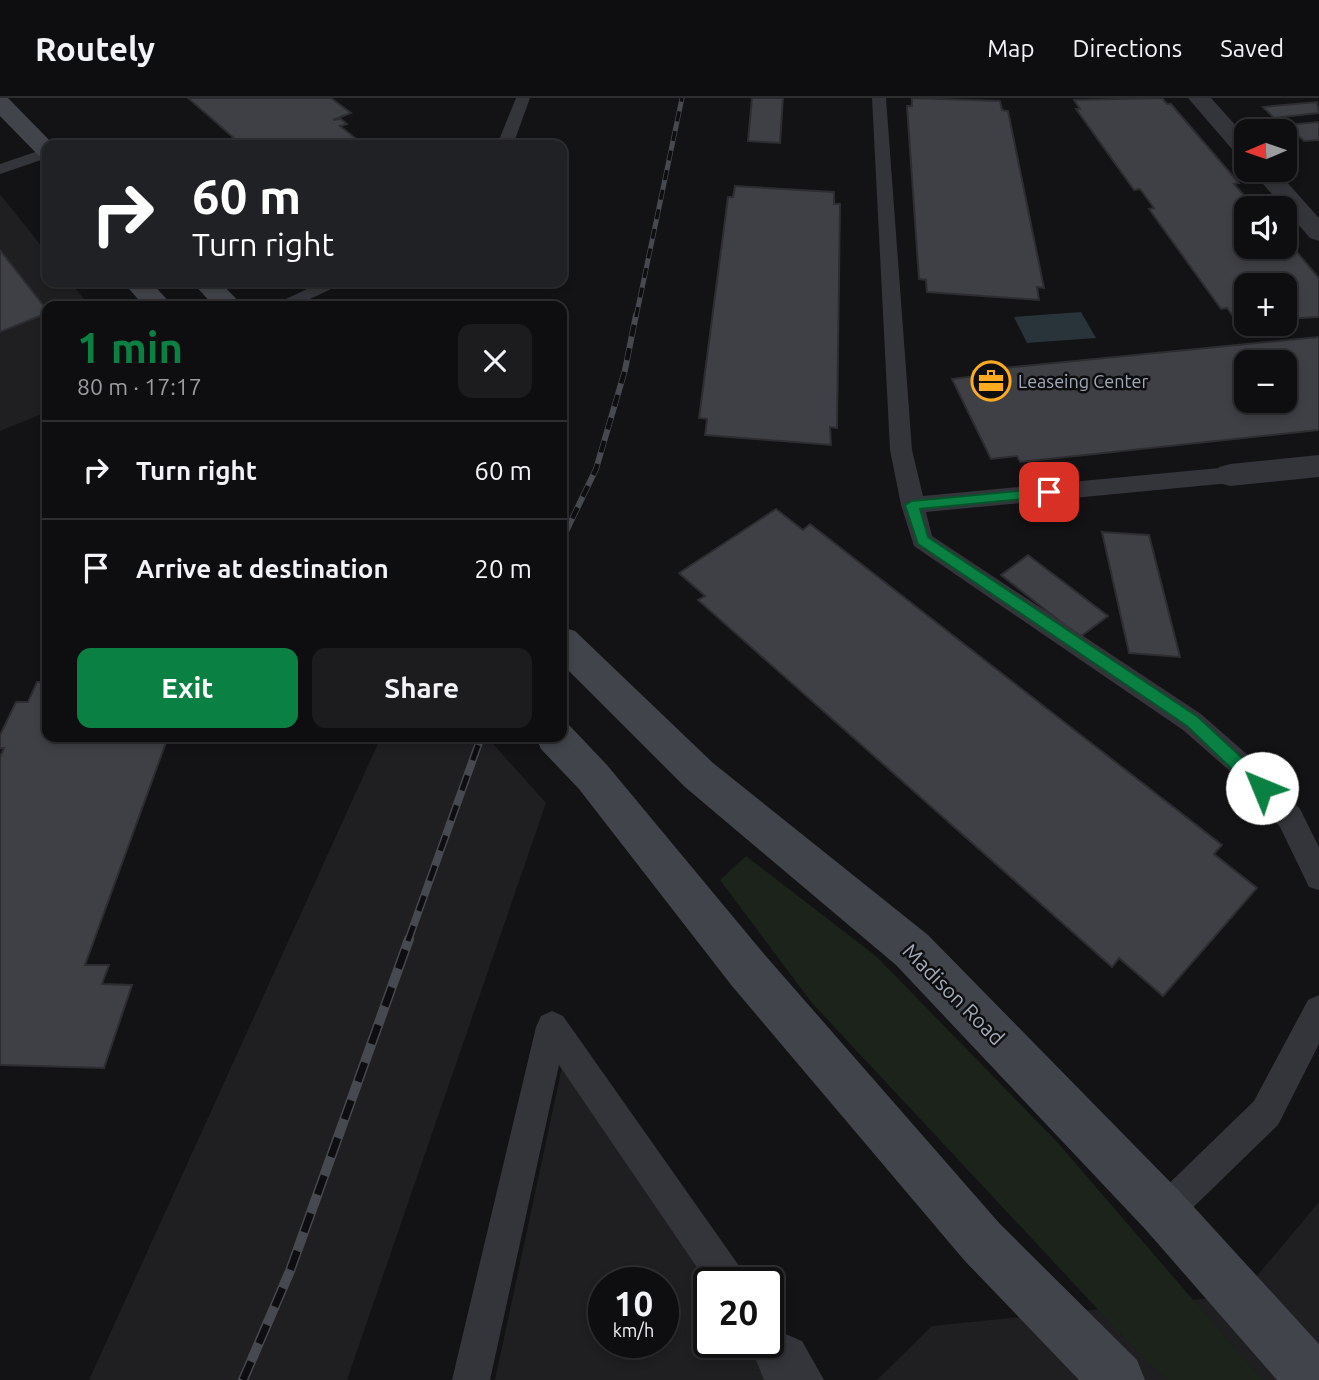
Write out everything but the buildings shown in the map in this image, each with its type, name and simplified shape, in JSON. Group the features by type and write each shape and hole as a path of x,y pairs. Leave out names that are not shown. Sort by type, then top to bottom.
{"main road":[{"path":"0,103 42,147"},
{"path":"141,287 154,301"},
{"path":"210,287 224,301"},
{"name":"Madison Road","path":"567,645 699,775 912,950 1164,1212 1314,1380"},
{"path":"560,742 593,777 748,970 973,1232 1117,1380"}],"street":[{"path":"1199,98 1234,137"},
{"path":"1274,182 1319,233"},
{"path":"1230,475 1319,466"}],"lane":[{"path":"507,140 523,98"},
{"path":"879,98 901,450 922,540 1192,722 1249,772 1290,818 1319,877"},
{"path":"0,170 42,154"},
{"path":"292,301 325,287"},
{"path":"912,505 1230,475"},
{"path":"1164,1212 1266,1113 1319,1011"},
{"path":"471,1380 552,1027 718,1267"}],"shaded area":[{"path":"0,194 42,247 42,287 74,287 86,301 42,301 42,414 0,431"},
{"path":"1081,312 1096,338 1027,343 1014,317"},
{"path":"379,742 491,742 546,803 347,1380 89,1380"},
{"path":"746,856 877,957 1058,1143 1262,1380 1168,1380 1147,1362 812,1003 720,880"},
{"path":"562,1067 698,1267 693,1267 693,1358 759,1358 770,1380 495,1380"},
{"path":"1319,1202 1319,1380 877,1380 932,1326 1241,1295"}],"railway":[{"path":"636,317 682,98"},
{"path":"567,530 596,469 625,370 636,315"},
{"path":"408,941 479,742"},
{"path":"243,1380 290,1271 409,939"}],"place":[{"name":"Leaseing Center","path":"991,381"}],"route":[{"path":"1049,492 912,505 922,540 1192,722 1249,772 1262,788"}]}
